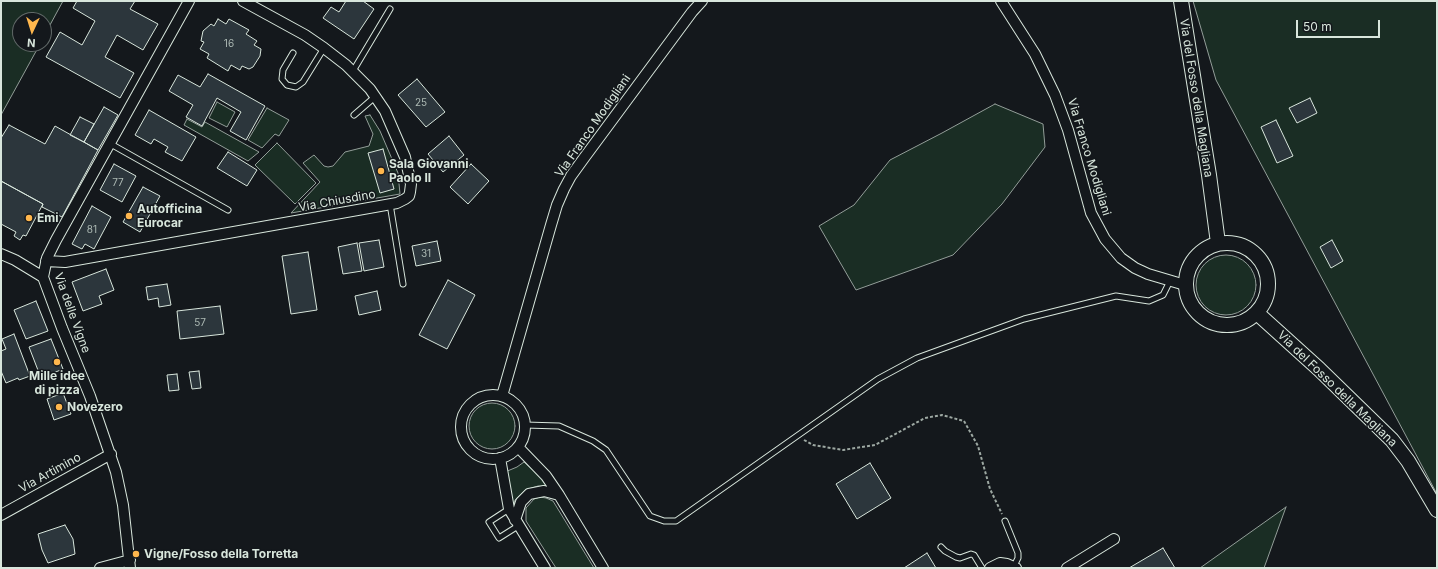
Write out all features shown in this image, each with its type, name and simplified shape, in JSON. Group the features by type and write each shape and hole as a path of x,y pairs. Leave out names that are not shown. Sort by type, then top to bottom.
{"street":[{"name":"Via delle Vigne","path":"130,564 121,489 111,454 90,396 42,277 46,261 59,233 189,1"},
{"name":"Via Chiusdino","path":"46,261 65,262 390,204 406,199 410,192 411,184 402,150 385,111 376,96 353,71 324,48 243,1"},
{"name":"Via Franco Modigliani","path":"502,396 551,225 564,189 584,158 692,12 702,1"},
{"name":"Via Franco Modigliani","path":"1001,1 1028,43 1056,95 1068,130 1089,207 1101,232 1117,254 1127,263 1148,274 1185,285"},
{"name":"Via del Fosso della Magliana","path":"1181,1 1209,175 1218,243"},
{"path":"1218,243 1233,243 1244,246 1254,252 1267,273 1268,288 1266,300 1258,313 1245,322 1231,326 1217,325 1204,320 1194,310 1188,298 1185,285 1187,271 1193,259 1207,247 1218,243"},
{"path":"1,254 15,260 42,277"},
{"name":"Via del Fosso della Magliana","path":"1258,313 1319,369 1392,440 1408,461 1437,510"},
{"path":"491,395 502,396 519,408 525,424 523,438 518,447 510,454 500,458 484,458 470,450 464,442 461,432 461,421 465,411 471,403 481,397 491,395"},
{"path":"518,447 546,476 603,568"},
{"name":"Via Artimino","path":"1,515 111,454"},
{"path":"500,458 509,509 516,523 545,568"},
{"path":"516,523 521,502 529,494 544,492 559,495"},
{"path":"1067,568 1114,539"},
{"path":"990,568 1000,563 1015,567"},
{"path":"100,568 130,564"}],"lane":[{"path":"353,71 390,9"},
{"path":"293,53 283,70 282,79 288,85 296,86 303,82 324,48"},
{"path":"354,115 376,96"},
{"path":"110,143 228,210"},
{"path":"390,204 403,284"},
{"path":"525,424 559,426 593,440 606,450 650,516 664,521 676,522 878,379 917,358 1024,319 1116,296 1149,301 1163,295 1170,281"},
{"path":"509,509 489,522 499,538 516,523"},
{"path":"1005,521 1018,553 1015,567"},
{"path":"941,547 945,551 960,558 971,554 974,555 982,568"}],"path":[{"path":"797,436 813,445 843,450 875,445 925,418 942,415 964,420 978,446 990,489 1005,521"}],"green space":[{"path":"1,1 63,1 52,21 52,12 12,12 12,52 36,52 1,115"},
{"path":"1193,1 1437,1 1437,494 1216,80"},
{"path":"217,102 235,112 227,127 209,118"},
{"path":"995,104 1043,124 1045,147 1002,204 953,255 856,290 819,226 854,205 890,160"},
{"path":"267,108 289,120 279,136 275,134 262,148 248,140"},
{"path":"370,115 380,131 398,173 400,194 291,213 320,182 303,163 314,155 324,166 333,166 345,152 369,146 373,134 365,116"},
{"path":"187,119 202,127 205,122 259,152 248,161 184,125"},
{"path":"277,143 316,183 295,204 255,165"},
{"path":"1220,255 1232,255 1248,263 1254,273 1256,285 1254,297 1248,307 1232,315 1220,315 1204,307 1196,291 1196,279 1204,263"},
{"path":"492,403 505,407 511,413 515,426 511,439 505,445 492,449 479,445 473,439 469,426 473,413 479,407"},
{"path":"524,462 541,477 549,487 538,486 525,490 515,500 513,508 505,472"},
{"path":"540,497 553,501 594,568 556,568 526,521 526,508 534,499"},
{"path":"1286,507 1264,568 1200,568"}],"building":[{"path":"77,1 135,1 130,9 158,24 143,50 117,35 105,57 134,73 120,98 46,57 49,52 52,52 52,46 60,32 82,45 95,21 73,8"},
{"path":"346,1 363,1 374,9 354,39 323,18 331,7 339,12"},
{"path":"218,19 226,24 229,19 249,30 246,34 257,41 254,45 261,49 260,56 253,67 249,69 242,66 240,70 231,65 228,71 207,58 209,54 200,49 204,42 201,41 203,31 211,24 214,26"},
{"path":"208,74 265,106 246,140 230,131 241,112 217,98 202,126 186,117 193,105 169,91 178,75 200,87"},
{"path":"417,79 445,112 426,127 398,95"},
{"path":"1310,98 1317,113 1297,123 1289,108"},
{"path":"104,107 118,115 98,150 84,142"},
{"path":"149,110 196,137 182,161 165,152 168,147 154,139 151,144 135,135"},
{"path":"80,117 94,124 84,142 70,135"},
{"path":"1276,120 1293,156 1277,163 1261,127"},
{"path":"9,125 45,144 55,126 98,150 62,217 42,207 43,204 1,181 1,138"},
{"path":"449,136 464,155 443,172 428,154"},
{"name":"Sala Giovanni Paolo II","path":"383,149 394,189 380,193 368,153"},
{"path":"228,152 257,170 247,186 217,168"},
{"path":"114,164 136,176 122,202 100,190"},
{"path":"471,164 489,181 468,204 450,187"},
{"path":"1,181 43,204 26,236 23,235 20,240 14,236 16,232 1,224"},
{"path":"143,187 160,196 140,232 123,222"},
{"path":"92,206 111,217 94,249 85,244 82,249 72,244"},
{"path":"379,240 384,267 364,271 359,243"},
{"path":"1332,240 1343,261 1331,268 1320,247"},
{"path":"437,241 441,261 416,266 412,246"},
{"path":"357,243 362,271 343,274 338,247"},
{"path":"308,252 317,310 291,314 282,256"},
{"path":"106,269 114,290 99,296 102,304 83,311 72,282"},
{"path":"448,280 475,295 447,349 419,335"},
{"path":"167,284 171,305 159,307 158,298 148,300 146,287"},
{"path":"377,291 381,310 359,315 355,296"},
{"path":"36,301 48,331 26,339 14,310"},
{"path":"220,306 224,334 180,339 177,311"},
{"path":"14,334 30,376 19,380 18,378 6,383 1,371 1,351 6,349 2,339"},
{"path":"51,339 63,369 41,378 29,347"},
{"path":"199,371 201,388 192,389 189,372"},
{"path":"177,374 179,390 169,391 167,375"},
{"name":"Novezero","path":"63,393 71,414 54,420 47,399"},
{"path":"870,463 891,498 857,519 836,484"},
{"path":"65,525 73,539 75,554 48,563 42,550 38,534"},
{"path":"1163,548 1175,568 1129,568"},
{"path":"927,553 936,568 904,568"}],"place":[{"name":"Sala Giovanni Paolo II","path":"381,171"},
{"name":"Autofficina Eurocar","path":"129,216"},
{"name":"Emi","path":"29,218"},
{"name":"Mille idee di pizza","path":"57,362"},
{"name":"Novezero","path":"59,407"},
{"name":"Vigne/Fosso della Torretta","path":"136,554"}]}
